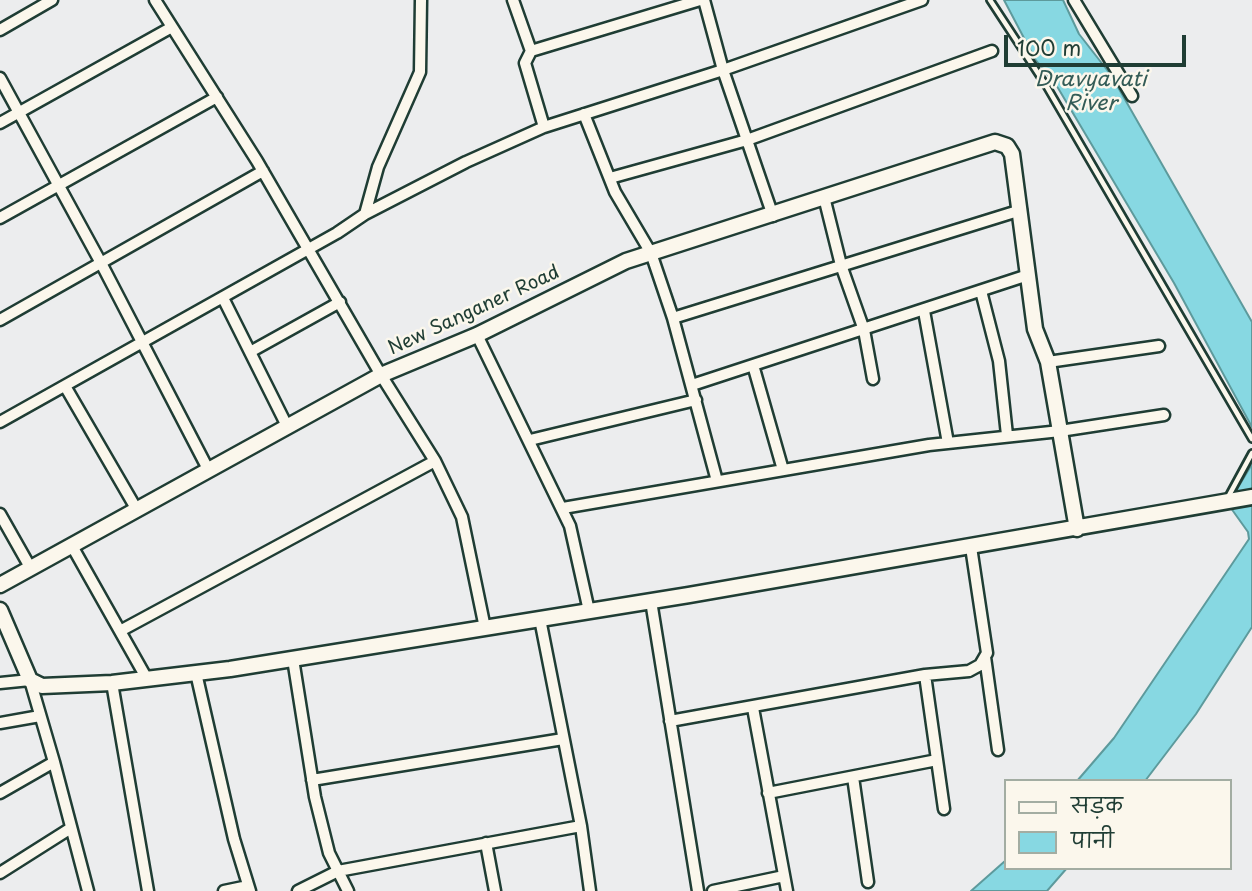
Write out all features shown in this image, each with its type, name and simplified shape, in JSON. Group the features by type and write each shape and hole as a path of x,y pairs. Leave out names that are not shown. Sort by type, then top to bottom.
{"street":[{"path":"0,30 52,0"},
{"path":"155,0 310,248 381,375 435,461 462,517 485,628"},
{"path":"365,214 378,167 420,72 421,0"},
{"path":"513,0 531,51 525,63 544,127"},
{"path":"531,51 702,0 773,216"},
{"path":"0,422 223,298 365,214 466,162 544,127 723,70 922,0"},
{"path":"1074,0 1132,96"},
{"path":"0,123 172,27"},
{"path":"610,178 747,140 992,51"},
{"path":"0,78 101,263 209,471"},
{"path":"0,218 217,97"},
{"path":"584,114 610,178 651,253 673,318 717,481"},
{"name":"New Sanganer Road","path":"0,585 30,566 72,546 381,375 477,335 625,261 773,216 995,142 1007,146 1012,154 1021,210"},
{"path":"0,320 263,171"},
{"path":"824,197 841,265 864,330 873,379"},
{"path":"673,318 1021,210 1035,329 1048,362 1077,529"},
{"path":"692,385 1028,275"},
{"path":"981,291 999,360 1007,435"},
{"path":"223,298 288,428"},
{"path":"250,352 340,302"},
{"path":"924,311 948,443"},
{"path":"477,335 563,508 570,526 589,611"},
{"path":"1048,362 1159,346"},
{"path":"753,365 783,470"},
{"path":"65,386 137,510"},
{"path":"530,440 696,400"},
{"path":"563,508 948,443 1060,431 1164,415"},
{"path":"120,631 435,461"},
{"path":"0,683 30,680 42,686 112,683 293,659 652,601 1252,497"},
{"path":"0,514 30,566"},
{"path":"72,546 147,679"},
{"path":"670,721 925,676 969,671 980,665 987,653 971,547"},
{"path":"652,601 698,891"},
{"path":"0,610 30,680 88,891"},
{"path":"540,619 581,826 590,891"},
{"path":"985,657 998,750"},
{"path":"293,659 312,780 329,853 348,891"},
{"path":"196,673 234,839 249,889 224,891"},
{"path":"925,676 944,809"},
{"path":"112,683 148,891"},
{"path":"753,708 787,891"},
{"path":"0,723 40,716"},
{"path":"312,780 564,740"},
{"path":"768,793 937,760"},
{"path":"0,793 54,762"},
{"path":"853,777 868,882"},
{"path":"298,891 338,870 581,826"},
{"path":"0,873 71,828"},
{"path":"486,843 495,891"},
{"path":"713,891 784,876"}],"lane":[{"path":"990,0 1047,87 1252,439"},
{"path":"1226,501 1252,453"}],"water":[{"name":"Dravyavati River","path":"1004,0 1063,0 1079,34 1111,75 1252,322 1252,427 1174,283 1058,88 1035,59"},
{"path":"1252,464 1252,627 1196,714 1147,779 1079,779 1114,738 1249,539 1248,532 1228,504"},
{"path":"1004,862 1004,870 1065,870 1047,891 971,891"}]}
